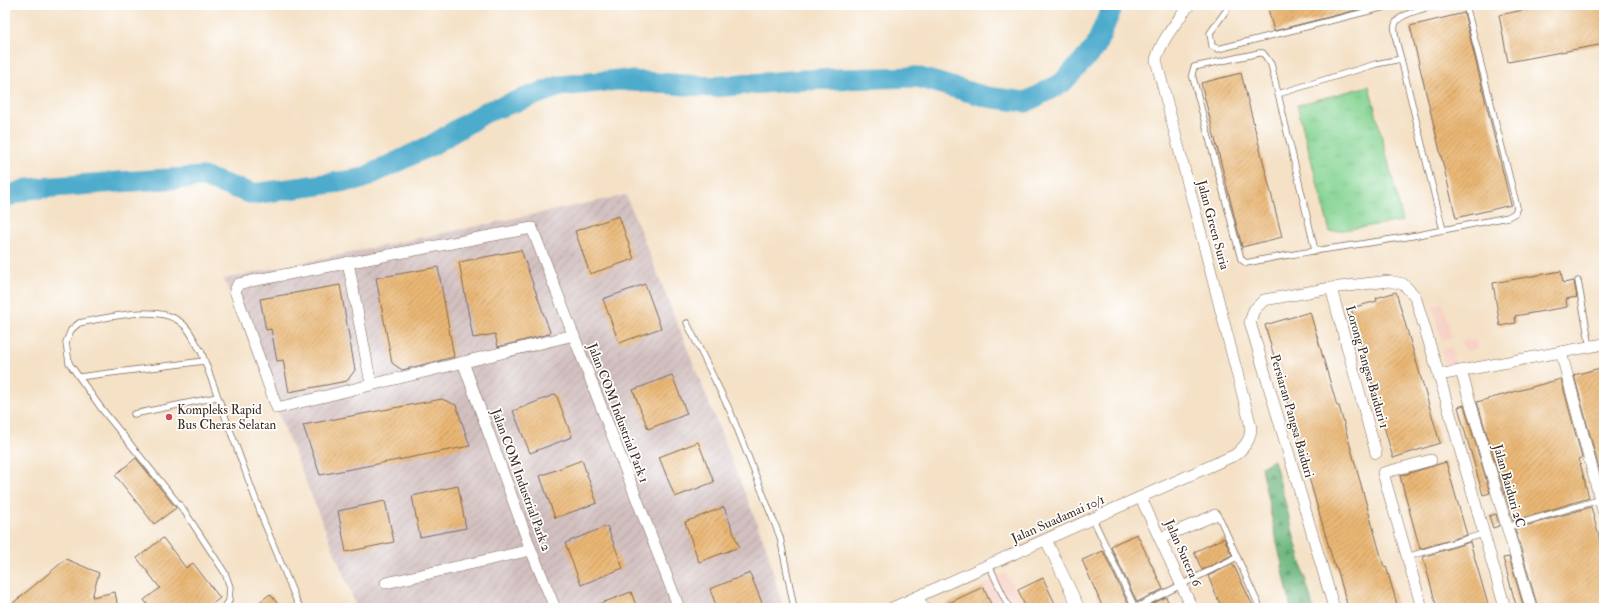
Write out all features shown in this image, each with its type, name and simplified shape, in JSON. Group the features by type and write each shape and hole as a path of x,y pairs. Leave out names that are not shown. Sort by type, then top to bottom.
{"street":[{"name":"Jalan Green Suria","path":"1189,5 1164,41 1158,52 1156,60 1252,432 1248,441 1235,455"},
{"name":"Jalan COM Industrial Park 1","path":"348,262 532,228 679,608"},
{"path":"371,384 348,262 238,284 235,291 277,408 574,336"},
{"name":"Persiaran Pangsa Baiduri","path":"1334,608 1250,322 1254,310 1264,300 1330,288 1390,281 1403,284 1415,296 1440,376"},
{"name":"Lorong Pangsa Baiduri 1","path":"1330,288 1376,453"},
{"path":"1505,608 1483,534 1440,376 1604,344"},
{"path":"1561,352 1602,499 1604,514"},
{"name":"Jalan COM Industrial Park 2","path":"463,362 532,550 555,608"},
{"name":"Jalan Baiduri 2C","path":"1461,371 1531,608"},
{"name":"Jalan Suadamai 10/1","path":"892,608 1235,455"},
{"path":"1422,608 1383,473 1431,460"},
{"name":"Jalan Sutera 6","path":"1141,498 1161,538 1192,608"},
{"path":"1161,538 1215,515"},
{"path":"1046,540 1079,608"},
{"path":"386,583 532,550"},
{"path":"918,597 924,608"}],"lane":[{"path":"1230,5 1210,33 1212,46 1218,49 1393,5"},
{"path":"1438,5 1416,8 1396,21 1394,27 1443,230"},
{"path":"1315,250 1271,64 1263,53 1194,67 1192,71 1241,259 1246,263 1315,250 1443,230 1508,216 1515,213 1517,207 1466,5"},
{"path":"1278,94 1376,64 1401,59"},
{"path":"1578,281 1590,347"},
{"path":"224,608 229,601 230,587 225,573 184,512 101,408 69,363 66,342 71,330 79,323 144,312 172,316 184,325 200,351 264,522 297,602 301,608"},
{"path":"688,323 732,413 780,536 794,608"},
{"path":"79,377 204,361"},
{"path":"134,414 217,397"},
{"path":"1506,527 1602,499"},
{"path":"1215,515 1220,519 1260,608"},
{"path":"1093,519 1135,608 1237,557"},
{"path":"1407,557 1483,534"},
{"path":"989,565 1009,608"}],"shaded area":[{"path":"626,195 766,546 783,608 357,608 224,279"},
{"path":"1443,303 1452,338 1442,341 1432,306"},
{"path":"1470,340 1477,343 1478,348 1467,351 1462,345 1461,341"},
{"path":"1451,347 1457,367 1446,370 1441,350"},
{"path":"1006,573 1025,608 940,608"}],"green space":[{"path":"1369,86 1403,221 1330,232 1297,105"},
{"path":"1274,460 1313,608 1291,608 1261,467"}],"building":[{"path":"1267,5 1368,5 1368,7 1274,31"},
{"path":"1548,5 1604,5 1604,44 1508,62 1499,15"},
{"path":"1464,13 1511,205 1456,218 1410,26"},
{"path":"1241,73 1282,237 1242,247 1201,83"},
{"path":"619,216 634,259 590,274 575,231"},
{"path":"521,250 550,332 549,334 498,347 495,334 473,338 459,262"},
{"path":"438,267 454,357 402,370 392,363 376,278"},
{"path":"1561,271 1563,283 1574,281 1577,297 1566,299 1567,307 1515,316 1516,323 1500,326 1493,283"},
{"path":"645,284 661,328 619,343 603,299"},
{"path":"340,285 355,370 347,381 289,392 283,360 277,361 271,329 266,330 260,299"},
{"path":"1396,292 1440,443 1393,458 1351,308 1377,301 1376,298"},
{"path":"1310,312 1337,406 1339,406 1384,567 1386,566 1398,608 1348,608 1337,568 1335,568 1265,325"},
{"path":"1604,367 1604,480 1602,480 1574,375"},
{"path":"672,375 687,414 648,429 633,390"},
{"path":"1561,379 1582,458 1579,459 1589,498 1513,521 1477,402"},
{"path":"556,394 572,437 530,453 513,411"},
{"path":"442,399 456,405 470,446 320,475 303,425"},
{"path":"1464,405 1490,493 1483,495 1458,407"},
{"path":"698,442 714,482 675,497 659,457"},
{"path":"136,458 176,508 154,524 115,475"},
{"path":"582,460 597,503 555,518 540,476"},
{"path":"1446,462 1467,535 1420,549 1400,476"},
{"path":"458,486 466,528 420,537 412,496"},
{"path":"385,501 394,542 346,552 338,511"},
{"path":"724,507 739,547 699,562 685,522"},
{"path":"1591,507 1604,556 1604,608 1538,608 1515,529"},
{"path":"1496,514 1499,526 1493,528 1489,516"},
{"path":"607,526 623,568 581,585 565,543"},
{"path":"1137,534 1163,589 1137,602 1111,547 1112,545"},
{"path":"163,538 186,568 193,563 220,598 207,608 150,608 144,600 160,588 137,558"},
{"path":"1224,538 1232,555 1202,570 1194,552"},
{"path":"1470,542 1489,608 1437,608 1423,557"},
{"path":"1103,551 1130,608 1103,608 1082,560"},
{"path":"1509,557 1524,608 1517,608 1514,598 1503,558"},
{"path":"66,559 99,573 92,597 115,592 118,608 7,608"},
{"path":"1233,564 1254,608 1222,608 1208,576"},
{"path":"750,573 764,608 717,608 710,589"},
{"path":"1043,578 1057,608 1026,608 1018,590"},
{"path":"983,587 993,608 938,608"},
{"path":"631,592 637,608 591,607"},
{"path":"270,594 281,608 252,608"},
{"path":"1166,597 1171,608 1144,608"}],"waterway":[{"path":"5,197 28,189 203,177 253,194 361,179 432,145 486,112 560,86 618,80 712,87 802,80 917,77 987,97 1026,102 1062,83 1095,48 1113,5"}],"place":[{"name":"Kompleks Rapid Bus Cheras Selatan","path":"169,417"}]}
